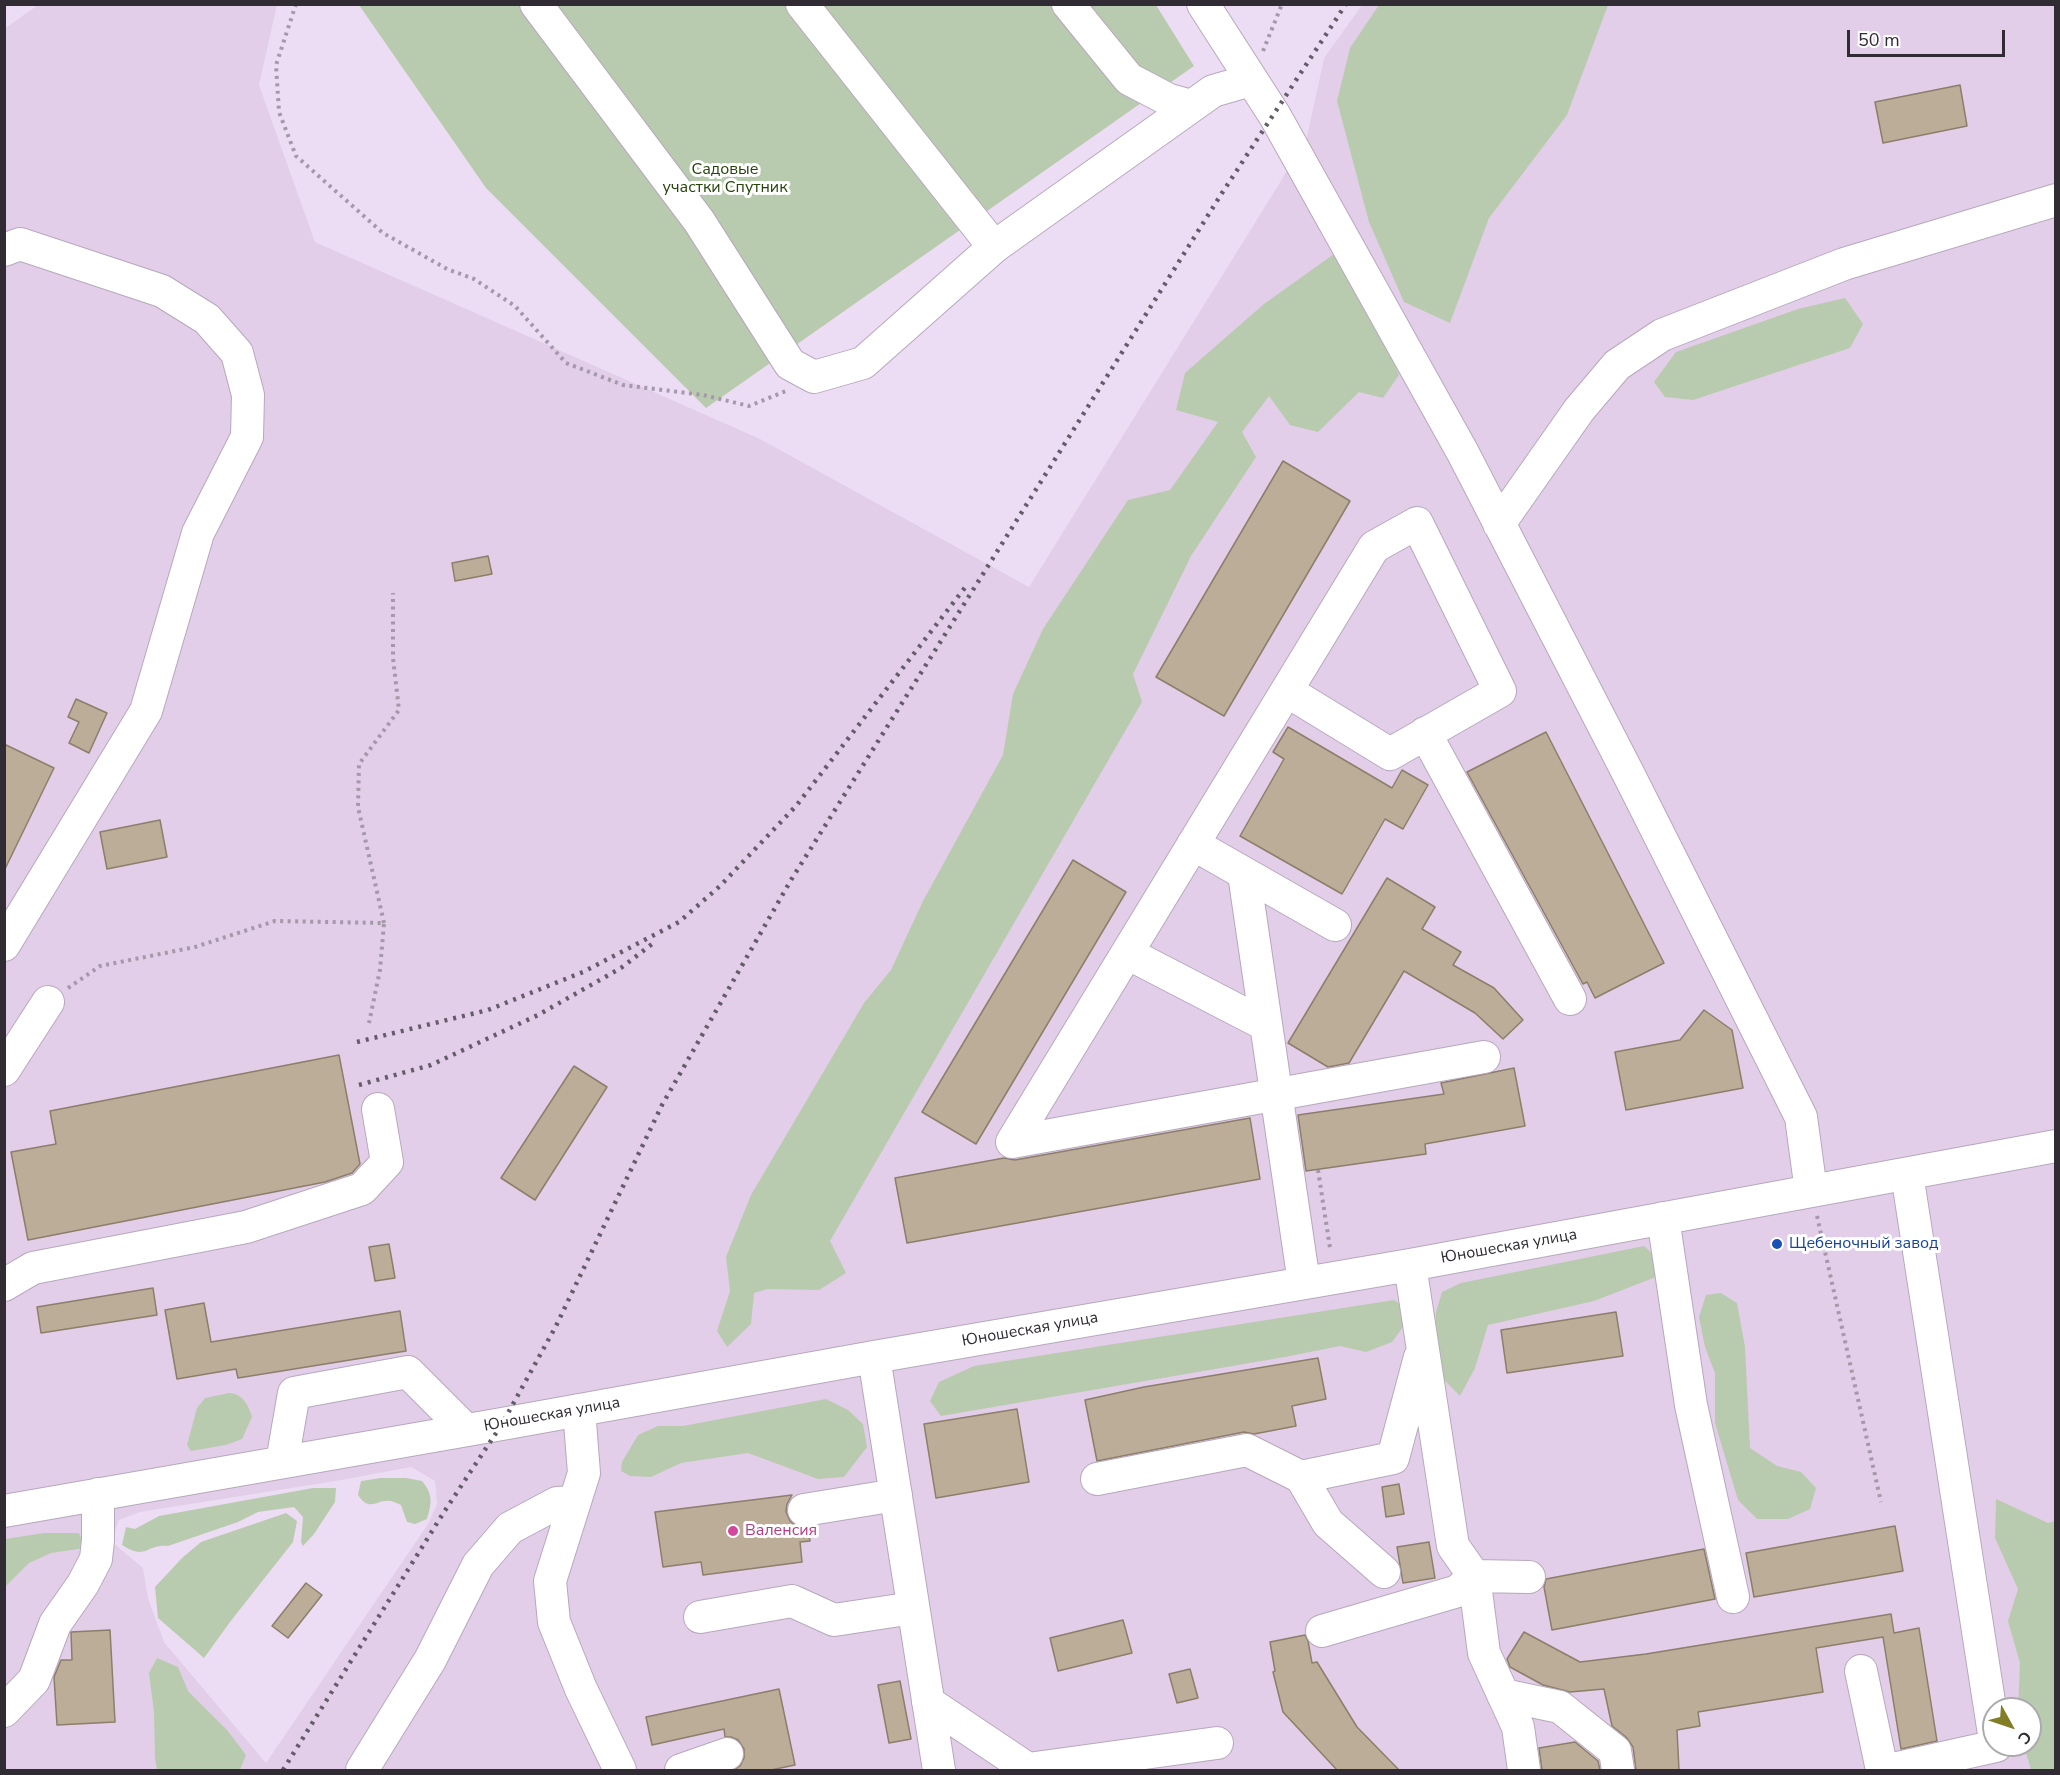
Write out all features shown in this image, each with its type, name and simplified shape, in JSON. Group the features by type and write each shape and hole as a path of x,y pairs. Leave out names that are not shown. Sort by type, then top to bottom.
{"street":[{"path":"536,4 699,221 790,364 814,377 863,363 994,247 1213,91 1251,80"},
{"path":"802,4 994,247"},
{"path":"1068,4 1129,80 1169,100 1191,106"},
{"path":"1203,4 1275,116 1463,453 1801,1117 1811,1191"},
{"path":"1499,524 1579,410 1617,365 1662,335 1844,264 2055,200"},
{"path":"4,250 20,244 162,291 207,319 237,353 248,395 247,437 198,533 146,711 4,945"},
{"path":"1287,691 1390,754 1500,691 1418,523 1374,547 1012,1142 1484,1057"},
{"path":"1425,733 1570,999"},
{"path":"1193,844 1335,925"},
{"path":"1244,874 1304,1283"},
{"path":"1127,953 1266,1025"},
{"path":"4,1070 48,1002"},
{"path":"4,1285 33,1268 246,1227 362,1189 387,1162 378,1109"},
{"name":"Юношеская улица","path":"4,1511 1410,1265 2055,1146"},
{"path":"1907,1174 1988,1697"},
{"path":"1663,1218 1690,1405 1733,1597"},
{"path":"1410,1265 1453,1546 1474,1576 1485,1653 1518,1727 1524,1770"},
{"path":"1301,1477 1393,1458 1422,1347"},
{"path":"874,1357 937,1769"},
{"path":"282,1462 294,1393 408,1372 466,1430"},
{"path":"579,1410 584,1473 550,1581 554,1622 581,1689 620,1770"},
{"path":"1096,1479 1247,1450 1301,1477 1328,1523 1384,1572"},
{"path":"4,1711 34,1680 56,1624 83,1584 96,1559 98,1494"},
{"path":"804,1510 896,1495"},
{"path":"362,1770 430,1660 478,1565 510,1528 557,1503 575,1502"},
{"path":"1322,1631 1458,1591 1474,1576 1529,1577"},
{"path":"700,1617 792,1601 834,1620 913,1608"},
{"path":"1861,1671 1882,1770"},
{"path":"1503,1695 1560,1707 1615,1751 1618,1770"},
{"path":"928,1702 1028,1769 1217,1743"},
{"path":"1888,1770 1982,1748"},
{"path":"681,1770 727,1754"}],"path":[{"path":"297,4 276,65 279,112 296,156 383,233 447,269 474,279 515,306 566,363 622,385 703,395 749,406 814,377"},
{"path":"1251,80 1282,4"},
{"path":"369,1023 380,970 384,923 358,807 359,764 399,710 393,658 393,593"},
{"path":"48,1002 100,966 195,947 275,921 384,923"},
{"path":"1318,1170 1330,1248"},
{"path":"1811,1191 1881,1502"}],"shaded area":[{"path":"38,5 277,5 259,85 315,242 760,439 1029,587 1307,137 1324,58 1362,5 2055,5 2055,1770 5,1770 4,29","holes":["411,1467 435,1481 437,1504 428,1524 266,1763 164,1642 148,1598 143,1568 111,1541 119,1520 140,1512"]}],"green space":[{"name":"Садовые участки Спутник","path":"359,5 1156,5 1194,66 706,408 486,188"},
{"path":"1379,5 1608,5 1567,115 1489,218 1450,323 1404,302 1369,222 1337,101 1350,48"},
{"path":"1334,254 1359,274 1399,375 1383,398 1359,392 1318,432 1290,425 1269,396 1242,432 1256,457 1191,556 1133,674 1142,702 830,1241 846,1273 819,1290 768,1289 754,1293 751,1324 727,1347 717,1331 730,1291 726,1257 751,1195 864,1003 891,970 923,901 1003,755 1013,694 1043,629 1128,500 1170,490 1218,422 1176,410 1185,373 1264,304"},
{"path":"1845,298 1863,324 1850,348 1693,400 1665,397 1654,382 1676,352 1798,309"},
{"path":"1644,1246 1656,1257 1661,1275 1594,1301 1488,1325 1475,1368 1460,1396 1438,1374 1436,1312 1442,1292 1461,1283"},
{"path":"1721,1293 1737,1303 1745,1347 1750,1448 1777,1466 1801,1472 1816,1488 1810,1509 1788,1519 1757,1519 1738,1500 1715,1423 1715,1373 1705,1347 1699,1317 1706,1295"},
{"path":"1394,1300 1403,1306 1403,1327 1392,1342 1366,1352 1340,1346 941,1416 930,1401 939,1382 974,1366"},
{"path":"229,1393 238,1395 244,1400 252,1417 242,1439 226,1445 191,1451 187,1445 197,1408 205,1398"},
{"path":"826,1399 848,1410 863,1424 867,1447 844,1477 818,1479 748,1453 681,1463 651,1477 630,1476 621,1471 622,1462 638,1435 658,1426 683,1426"},
{"path":"406,1478 422,1481 428,1490 430,1499 427,1519 415,1524 407,1522 401,1505 391,1501 370,1504 362,1500 358,1495 361,1481"},
{"path":"313,1488 336,1488 335,1502 314,1534 303,1546 301,1542 303,1517 294,1507 258,1512 238,1522 168,1546 155,1547 141,1552 130,1550 122,1545 126,1527 135,1529 159,1516"},
{"path":"1996,1499 2048,1523 2055,1521 2055,1770 2031,1770 2027,1757 2042,1757 2042,1697 2019,1697 2020,1663 2008,1621 2018,1589 1995,1538"},
{"path":"286,1513 297,1521 293,1542 204,1658 158,1618 155,1587 182,1558 201,1542"},
{"path":"44,1533 79,1533 85,1548 51,1553 29,1563 5,1587 5,1539"},
{"path":"157,1658 178,1667 188,1691 227,1730 246,1755 240,1770 157,1770 149,1673"}],"building":[{"path":"1960,85 1967,126 1883,143 1875,102"},
{"path":"1283,461 1350,501 1224,716 1156,677"},
{"path":"488,556 492,574 455,581 452,563"},
{"path":"76,699 107,713 89,753 69,743 79,722 68,717"},
{"path":"1288,727 1392,788 1402,770 1428,785 1403,829 1385,819 1342,894 1240,836 1284,759 1273,752"},
{"path":"1546,732 1664,963 1595,998 1587,982 1583,984 1467,772"},
{"path":"4,744 54,768 4,871"},
{"path":"160,820 167,857 107,869 100,832"},
{"path":"1073,860 1126,892 976,1144 922,1112"},
{"path":"1387,878 1435,907 1422,929 1461,952 1453,965 1494,988 1523,1020 1503,1039 1475,1013 1404,971 1349,1063 1328,1067 1288,1043"},
{"path":"1704,1010 1732,1030 1743,1088 1626,1110 1615,1052 1680,1040"},
{"path":"339,1055 360,1164 352,1173 325,1182 28,1240 11,1152 56,1144 50,1111"},
{"path":"574,1066 607,1087 535,1200 501,1178"},
{"path":"1514,1068 1525,1126 1425,1144 1426,1154 1306,1171 1298,1115 1444,1094 1441,1083"},
{"path":"1250,1118 1260,1179 907,1243 895,1178 1004,1158 1015,1160"},
{"path":"389,1244 395,1278 375,1281 369,1247"},
{"path":"153,1288 157,1315 41,1333 37,1307"},
{"path":"204,1303 211,1342 400,1311 406,1351 238,1378 236,1369 177,1379 165,1310"},
{"path":"1616,1312 1623,1356 1507,1373 1501,1330"},
{"path":"1318,1358 1326,1399 1292,1406 1296,1426 1254,1434 1244,1432 1097,1461 1085,1400 1144,1387"},
{"path":"1017,1409 1029,1482 936,1498 924,1424"},
{"path":"1399,1484 1404,1514 1386,1517 1382,1487"},
{"name":"Валенсия","path":"792,1495 786,1512 790,1521 798,1527 808,1528 810,1541 800,1542 802,1562 703,1575 701,1562 663,1567 655,1512"},
{"path":"1895,1526 1903,1571 1754,1597 1746,1553"},
{"path":"1429,1542 1435,1578 1403,1583 1397,1547"},
{"path":"1704,1549 1715,1599 1552,1630 1544,1587 1546,1579"},
{"path":"306,1583 322,1595 288,1638 272,1626"},
{"path":"1891,1614 1894,1633 1919,1628 1937,1741 1901,1749 1883,1637 1816,1648 1823,1692 1698,1712 1700,1726 1677,1730 1679,1770 1636,1770 1633,1747 1626,1737 1612,1726 1604,1689 1570,1692 1543,1685 1510,1667 1507,1659 1524,1632 1580,1662 1646,1654"},
{"path":"1123,1620 1132,1653 1058,1671 1050,1638"},
{"path":"110,1630 115,1722 57,1725 54,1677 61,1660 72,1660 71,1632"},
{"path":"1305,1635 1312,1663 1317,1662 1357,1727 1399,1770 1337,1770 1283,1712 1273,1672 1275,1671 1270,1642"},
{"path":"1190,1669 1198,1698 1177,1703 1169,1674"},
{"path":"900,1681 911,1739 889,1743 878,1685"},
{"path":"779,1689 795,1765 771,1770 734,1770 740,1766 744,1758 744,1749 738,1740 725,1737 724,1729 652,1745 646,1717"},
{"path":"1575,1742 1598,1761 1600,1770 1542,1770 1539,1748"}],"railway":[{"path":"283,1770 444,1512 502,1424 556,1326 662,1105 791,880 1222,193 1346,4"},
{"path":"357,1042 488,1010 583,972 679,922 720,886 796,806 967,585"},
{"path":"359,1085 431,1065 538,1015 621,968 656,941"}],"place":[{"name":"Щебеночный завод","path":"1777,1244"},
{"name":"Валенсия","path":"733,1531"}]}
